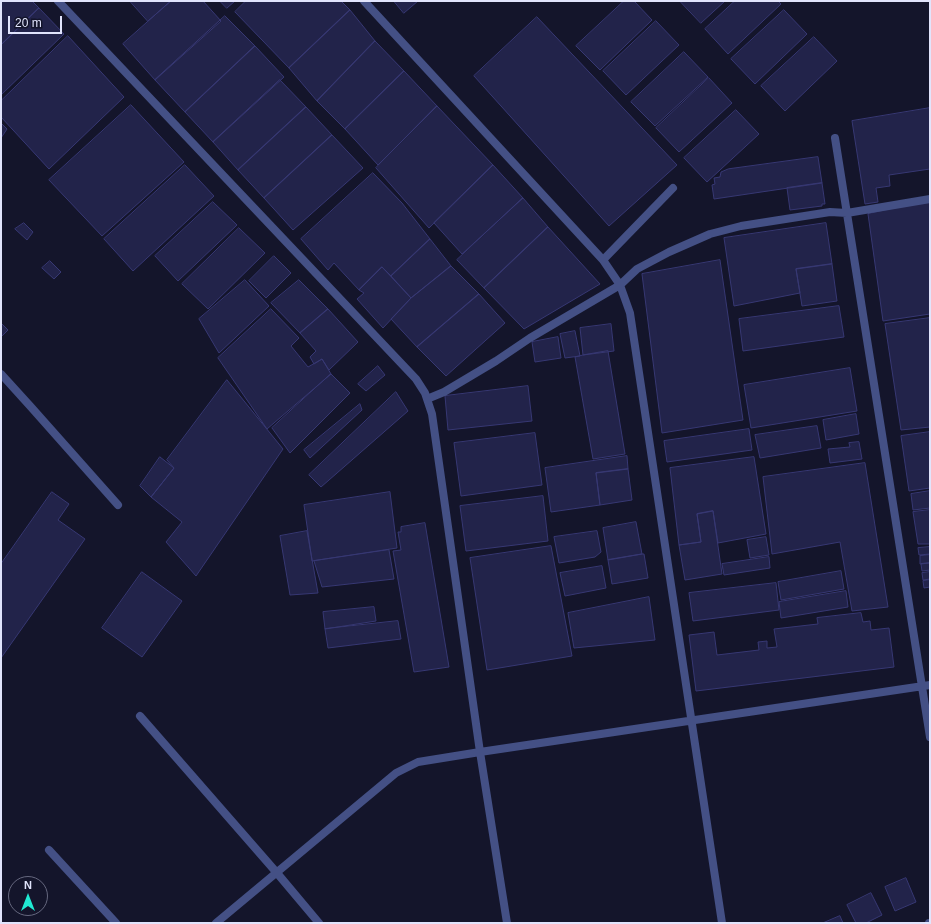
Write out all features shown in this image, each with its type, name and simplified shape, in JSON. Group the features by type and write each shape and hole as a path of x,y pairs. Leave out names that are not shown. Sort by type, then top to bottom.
{"lane":[{"path":"58,1 416,379 428,399 432,414 480,752 507,923"},
{"path":"364,1 603,260 620,285 630,313 722,923"},
{"path":"835,138 926,685 930,737"},
{"path":"603,260 673,188"},
{"path":"428,399 444,392 496,362 530,338 620,285 638,269 669,252 710,234 741,226 830,212 847,213 930,199"},
{"path":"1,374 118,505"},
{"path":"216,923 396,773 418,762 926,685"},
{"path":"140,716 320,923"},
{"path":"49,850 116,923"}],"building":[{"path":"1,1 32,1 39,8 1,45"},
{"path":"130,1 171,1 148,21"},
{"path":"171,1 203,1 221,21 155,80 123,44"},
{"path":"220,1 235,1 227,8"},
{"path":"246,1 341,1 350,10 289,68 235,12"},
{"path":"394,1 418,1 404,13"},
{"path":"624,1 634,1 652,20 600,70 576,46"},
{"path":"680,1 725,1 701,23"},
{"path":"735,1 778,1 781,4 728,54 705,29"},
{"path":"39,8 64,34 1,95 1,45"},
{"path":"350,10 375,41 317,101 289,68"},
{"path":"784,10 807,34 755,84 731,59"},
{"path":"225,16 255,46 185,112 155,80"},
{"path":"537,17 677,165 609,226 474,76"},
{"path":"656,21 679,45 626,95 603,71"},
{"path":"68,36 124,97 49,169 1,117 1,101"},
{"path":"814,37 837,61 785,111 761,86"},
{"path":"375,41 404,71 345,129 317,101"},
{"path":"255,46 284,77 213,142 185,112"},
{"path":"684,52 708,77 655,126 631,102"},
{"path":"404,71 437,106 378,165 345,129"},
{"path":"709,78 732,103 679,152 656,128"},
{"path":"280,80 306,107 238,170 213,142"},
{"path":"131,105 184,162 102,236 49,180"},
{"path":"437,106 493,165 429,228 376,168"},
{"path":"306,107 332,135 264,198 238,170"},
{"path":"930,108 930,169 889,175 890,186 876,188 878,202 865,204 852,121"},
{"path":"736,110 759,134 707,182 684,158"},
{"path":"1,123 7,129 1,138"},
{"path":"332,135 363,168 293,230 264,198"},
{"path":"818,157 822,183 714,199 712,185 715,184 714,178 720,177 721,172 728,169"},
{"path":"185,165 214,196 133,271 104,239"},
{"path":"493,165 523,198 462,254 434,223"},
{"path":"373,173 402,203 430,239 391,276 382,267 359,290 334,263 328,270 301,239"},
{"path":"822,183 825,204 822,204 822,206 790,210 787,188"},
{"path":"523,198 548,227 484,288 457,260"},
{"path":"930,201 930,314 883,321 868,214"},
{"path":"213,202 237,225 178,281 155,256"},
{"path":"24,223 33,232 27,240 15,229"},
{"path":"826,223 832,264 796,269 800,293 734,306 724,238"},
{"path":"548,227 600,284 524,329 484,288"},
{"path":"239,228 265,253 208,309 182,284"},
{"path":"430,239 451,266 411,298 391,276"},
{"path":"274,256 291,273 266,298 249,281"},
{"path":"720,260 743,420 662,433 642,274"},
{"path":"50,261 61,272 54,279 42,268"},
{"path":"832,264 837,301 802,306 796,269"},
{"path":"451,266 479,294 417,347 391,319 411,298"},
{"path":"382,267 411,298 383,328 357,299 364,293 359,290"},
{"path":"245,280 269,306 219,353 199,319"},
{"path":"299,280 328,309 300,333 271,303"},
{"path":"479,294 505,323 446,376 417,347"},
{"path":"839,306 844,337 743,351 739,319"},
{"path":"271,309 299,338 291,346 308,367 322,359 331,374 267,429 218,358"},
{"path":"328,309 358,342 329,370 322,359 314,364 310,357 316,351 300,333"},
{"path":"930,318 930,427 901,430 885,324"},
{"path":"1,323 8,330 1,337"},
{"path":"611,324 614,351 583,355 580,328"},
{"path":"575,331 580,356 565,358 560,334"},
{"path":"558,337 561,358 535,362 532,342"},
{"path":"608,351 625,454 593,459 575,357"},
{"path":"378,366 385,375 366,391 358,384"},
{"path":"850,368 857,411 751,428 744,385"},
{"path":"331,374 350,393 290,453 272,428"},
{"path":"227,380 283,449 196,576 166,542 182,522 151,497 174,468 167,460"},
{"path":"528,386 532,421 448,430 445,396"},
{"path":"396,392 408,411 321,487 309,475"},
{"path":"360,404 362,410 310,458 304,450"},
{"path":"856,414 859,434 826,440 823,420"},
{"path":"817,426 821,448 760,458 755,435"},
{"path":"749,429 752,450 667,462 664,441"},
{"path":"930,432 930,488 909,491 901,436"},
{"path":"535,433 542,485 461,496 454,443"},
{"path":"859,442 862,459 830,463 828,449 850,447 849,443"},
{"path":"627,456 628,469 596,473 600,505 551,512 545,468"},
{"path":"160,457 174,468 151,497 140,486"},
{"path":"754,457 766,534 718,543 713,511 697,514 701,542 679,545 670,468"},
{"path":"865,463 888,607 852,611 840,542 772,554 763,477"},
{"path":"628,469 632,500 600,505 596,473"},
{"path":"930,491 930,508 913,510 911,494"},
{"path":"52,492 69,504 58,520 85,539 1,658 1,564"},
{"path":"390,492 397,548 312,561 304,505"},
{"path":"543,496 548,541 466,551 460,506"},
{"path":"930,510 930,544 918,544 913,512"},
{"path":"713,511 722,574 685,580 679,545 701,542 697,514"},
{"path":"636,522 642,554 608,560 603,528"},
{"path":"425,523 449,667 414,672 393,551 401,550 398,532 401,532 401,527"},
{"path":"307,531 318,593 290,595 280,536"},
{"path":"597,531 601,552 595,557 559,563 554,537"},
{"path":"766,537 769,555 750,558 747,540"},
{"path":"551,546 572,656 487,670 470,558"},
{"path":"930,547 930,554 919,555 918,548"},
{"path":"389,550 394,579 322,587 314,561"},
{"path":"644,554 648,578 612,584 608,560"},
{"path":"930,555 930,563 920,564 920,556"},
{"path":"769,557 770,568 724,575 722,564"},
{"path":"930,563 930,570 922,571 921,564"},
{"path":"602,566 606,588 565,596 560,573"},
{"path":"841,571 844,589 781,600 778,582"},
{"path":"142,572 182,601 142,657 102,628"},
{"path":"930,572 930,579 923,580 922,573"},
{"path":"930,580 930,587 924,588 923,581"},
{"path":"776,583 779,610 693,621 689,593"},
{"path":"846,591 848,607 781,618 779,602"},
{"path":"649,597 655,640 574,648 568,613"},
{"path":"374,607 376,621 325,629 323,612"},
{"path":"861,613 863,622 870,621 871,630 889,628 894,667 696,691 689,635 714,632 717,655 759,650 758,642 767,641 767,648 777,647 774,629 818,624 817,618"},
{"path":"398,621 401,639 328,648 325,629"},
{"path":"906,878 916,902 895,911 885,887"},
{"path":"871,893 882,915 866,923 856,923 847,905"},
{"path":"840,916 843,923 823,923"}]}
